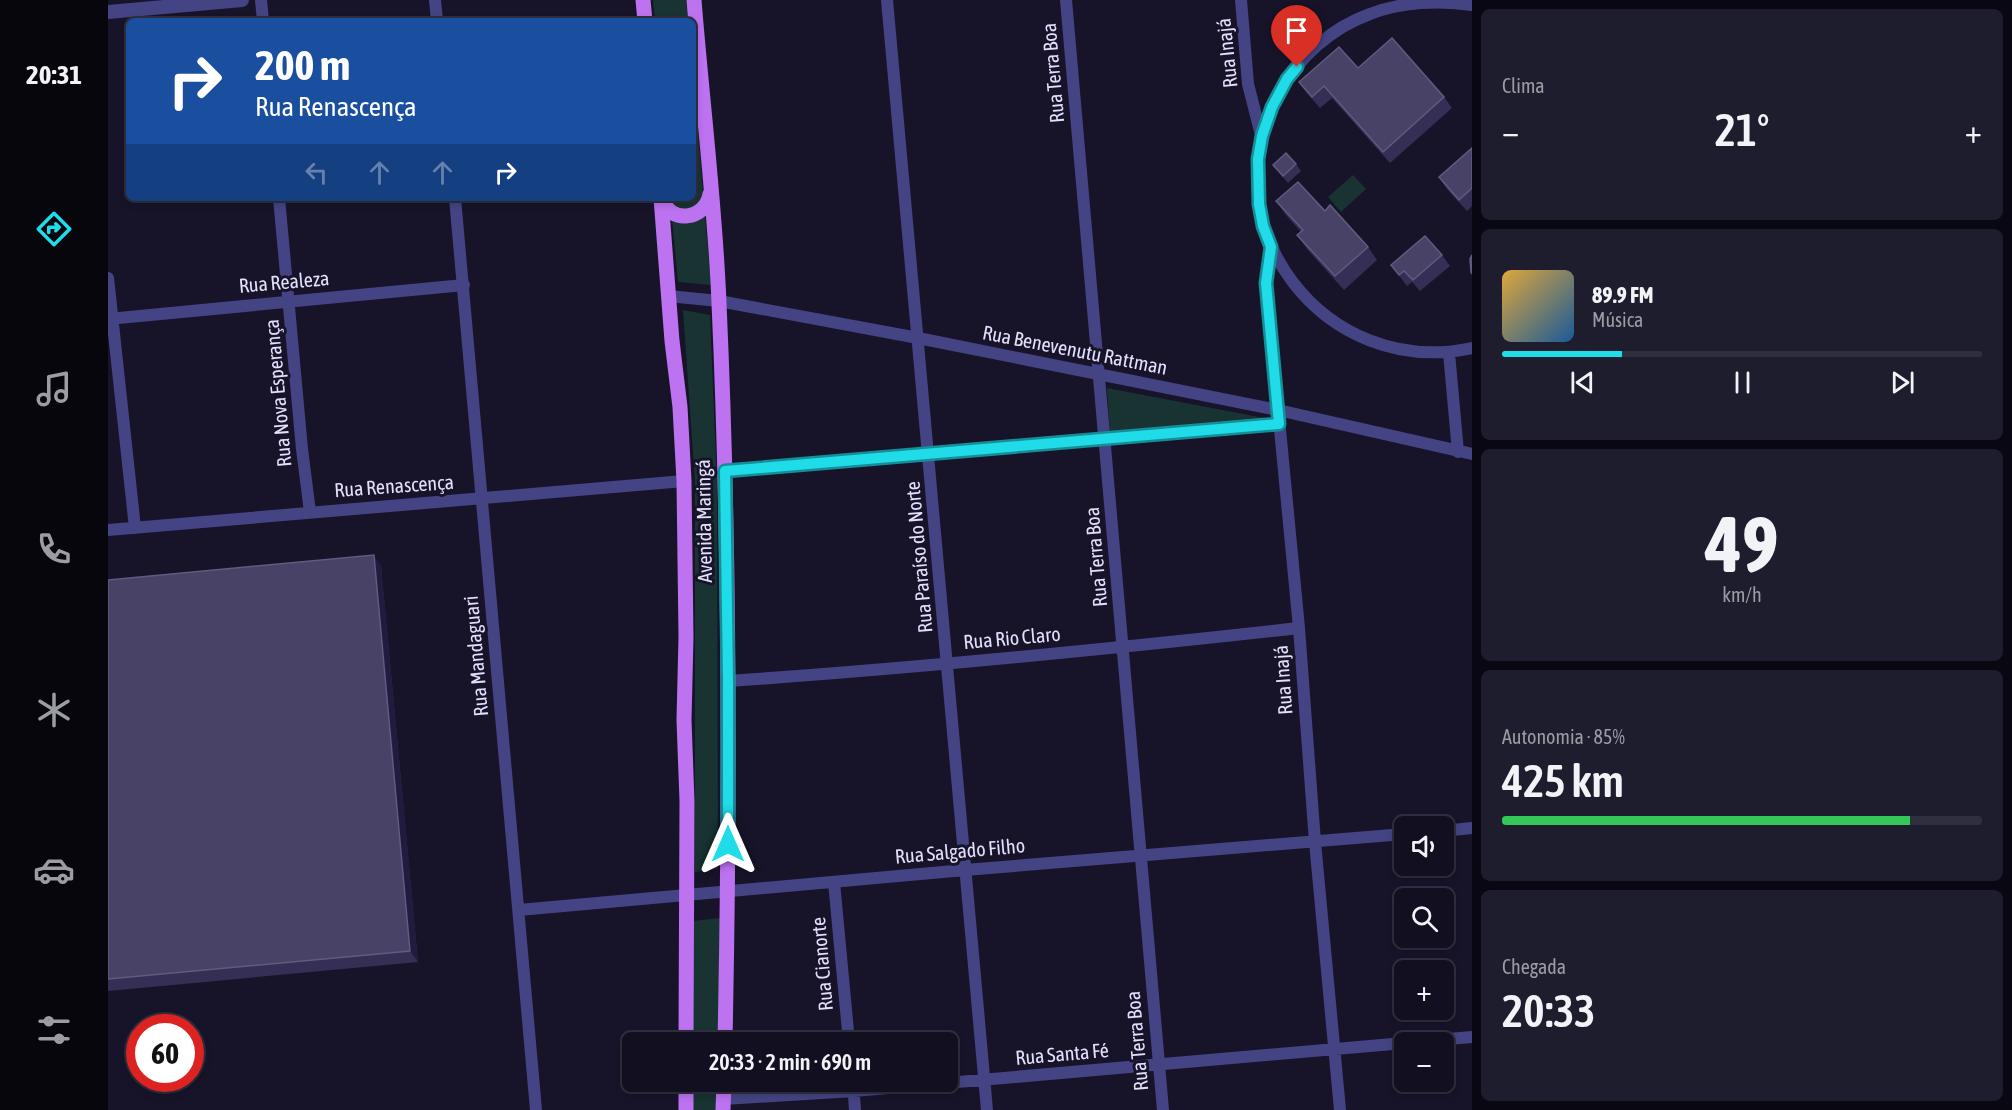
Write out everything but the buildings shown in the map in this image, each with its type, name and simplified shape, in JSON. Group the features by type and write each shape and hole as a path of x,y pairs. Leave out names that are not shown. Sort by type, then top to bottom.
{"main road":[{"path":"643,0 645,18"},
{"name":"Avenida Maringá","path":"694,0 696,18"},
{"name":"Avenida Maringá","path":"696,24 719,301 725,471 728,681 725,1032"},
{"path":"663,201 669,210 687,217 704,208 709,200 710,191"},
{"name":"Avenida Maringá","path":"661,201 668,296 680,407 684,481 686,1032"},
{"path":"686,1092 686,1110"}],"street":[{"path":"108,12 242,0"},
{"path":"261,0 263,18"},
{"path":"435,0 438,18"},
{"name":"Rua Paraíso do Norte","path":"887,0 987,1110"},
{"name":"Rua Terra Boa","path":"1066,0 1163,1110"},
{"name":"Rua Inajá","path":"1241,0 1248,84 1262,136"},
{"path":"1472,5 1418,1 1387,7 1358,18 1331,34 1287,79 1272,107 1262,136 1258,159 1258,192 1263,226 1271,247 1289,279 1313,307 1343,329 1376,344 1412,352 1449,353 1472,348"},
{"name":"Rua Nova Esperança","path":"279,201 310,512"},
{"name":"Rua Mandaguari","path":"455,201 536,1110"},
{"name":"Rua Inajá","path":"1271,247 1266,283 1299,628 1315,842 1340,1110"},
{"path":"108,278 110,319 135,528"},
{"name":"Rua Realeza","path":"110,319 464,285"},
{"name":"Rua Benevenutu Rattman","path":"668,296 719,301 918,338 1278,411 1472,454"},
{"path":"1449,353 1458,452"},
{"path":"725,471 1279,424"},
{"name":"Rua Renascença","path":"108,530 684,481"},
{"name":"Rua Rio Claro","path":"728,681 1123,648 1299,628"},
{"path":"1454,830 1472,828"},
{"name":"Rua Salgado Filho","path":"519,910 1394,835"},
{"name":"Rua Cianorte","path":"834,882 848,1032"},
{"path":"1454,1039 1472,1037"},
{"name":"Rua Santa Fé","path":"958,1081 1159,1066 1394,1044"},
{"name":"Rua Santa Fé","path":"723,1105 812,1092"},
{"path":"854,1092 855,1110"}],"green space":[{"path":"653,0 686,0 688,18 655,18"},
{"path":"696,111 711,285 678,282 670,201 696,201"},
{"path":"1353,175 1366,189 1341,212 1328,197"},
{"path":"683,310 710,315 717,483 718,869 695,872 695,481"},
{"path":"1107,388 1275,420 1110,436"},
{"path":"720,918 718,1032 692,1032 693,921"},
{"path":"692,1092 717,1092 716,1110 692,1110"}],"route":[{"path":"728,844 725,471 1279,424 1266,283 1271,247 1263,226 1259,204 1258,159 1262,136 1272,107 1287,79 1297,67"}]}
